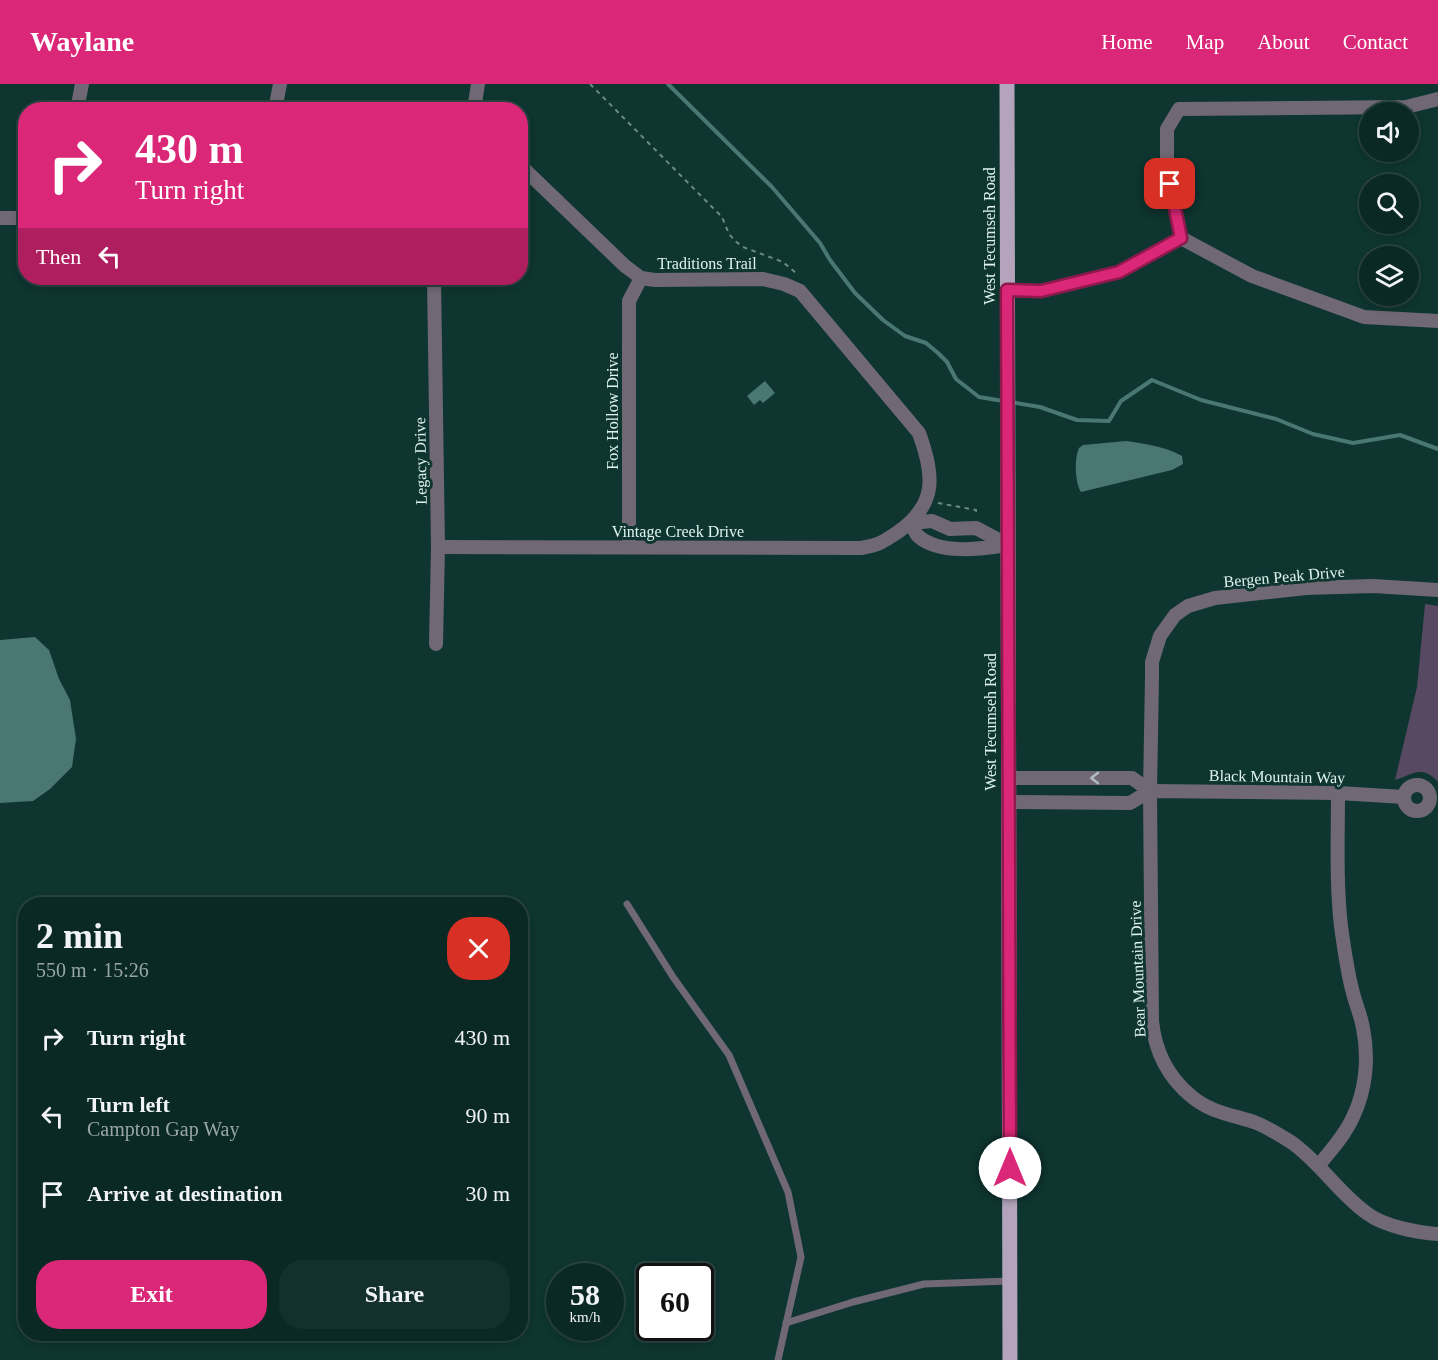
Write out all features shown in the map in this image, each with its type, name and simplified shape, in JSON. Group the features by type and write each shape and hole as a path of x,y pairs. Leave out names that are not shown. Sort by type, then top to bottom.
{"main road":[{"name":"West Tecumseh Road","path":"1007,84 1010,1360"}],"street":[{"path":"78,102 82,84"},
{"path":"277,102 280,84"},
{"path":"475,102 478,84"},
{"path":"1181,238 1167,168 1167,129 1179,109 1406,107 1438,99"},
{"name":"Traditions Trail","path":"528,173 640,278 655,280 763,279 800,291 919,433 928,459 930,480 924,504 911,523"},
{"path":"0,218 18,218"},
{"path":"1007,290 1041,291 1119,272 1181,238"},
{"path":"1181,238 1252,276 1364,317 1438,321"},
{"name":"Fox Hollow Drive","path":"629,547 630,301 640,278"},
{"name":"Legacy Drive","path":"434,285 438,547 436,644"},
{"path":"932,521 951,529 976,528 1008,544 977,550 948,547 932,543 917,535 911,523 932,521"},
{"name":"Vintage Creek Drive","path":"438,547 861,548 879,545 911,523"},
{"name":"Bergen Peak Drive","path":"1150,791 1152,662 1160,636 1175,615 1188,606 1215,598 1288,588 1373,586 1438,590"},
{"name":"Black Mountain Way","path":"1009,778 1132,778 1150,791"},
{"name":"Black Mountain Way","path":"1009,802 1130,803 1150,791 1338,793 1404,796 1406,807 1416,812 1426,808 1434,800"},
{"name":"Bear Mountain Drive","path":"1150,791 1152,1021 1157,1049 1172,1076 1192,1097 1211,1108 1257,1123 1292,1143 1369,1215 1396,1226 1428,1234 1438,1234"},
{"path":"1319,1166 1353,1118 1362,1096 1365,1071 1366,1048 1363,1026 1353,993 1341,926 1338,891 1338,793"}],"lane":[{"path":"627,904 673,977 729,1055 788,1192 801,1257 778,1360"},
{"path":"786,1323 853,1302 924,1284 1010,1281"}],"shaded area":[{"path":"1425,604 1438,606 1438,782 1427,773 1422,772 1395,780 1417,687"}],"water":[{"path":"765,381 775,393 763,403 760,400 754,405 747,396"},
{"path":"1126,441 1168,450 1182,456 1183,464 1172,470 1081,492 1076,470 1079,448 1083,445"},
{"path":"35,637 49,650 59,679 70,700 76,739 72,767 50,789 33,801 0,803 0,640"}],"waterway":[{"path":"668,84 772,187 820,243 855,293 883,320 905,336 926,343 947,362 956,379 979,397 1003,401"},
{"path":"1010,402 1040,407 1077,420 1109,421 1121,401 1152,380 1201,400 1276,419 1313,434 1353,443 1400,435 1438,449"}],"route":[{"path":"1010,1168 1007,290 1041,291 1119,272 1181,238 1170,184"}]}
